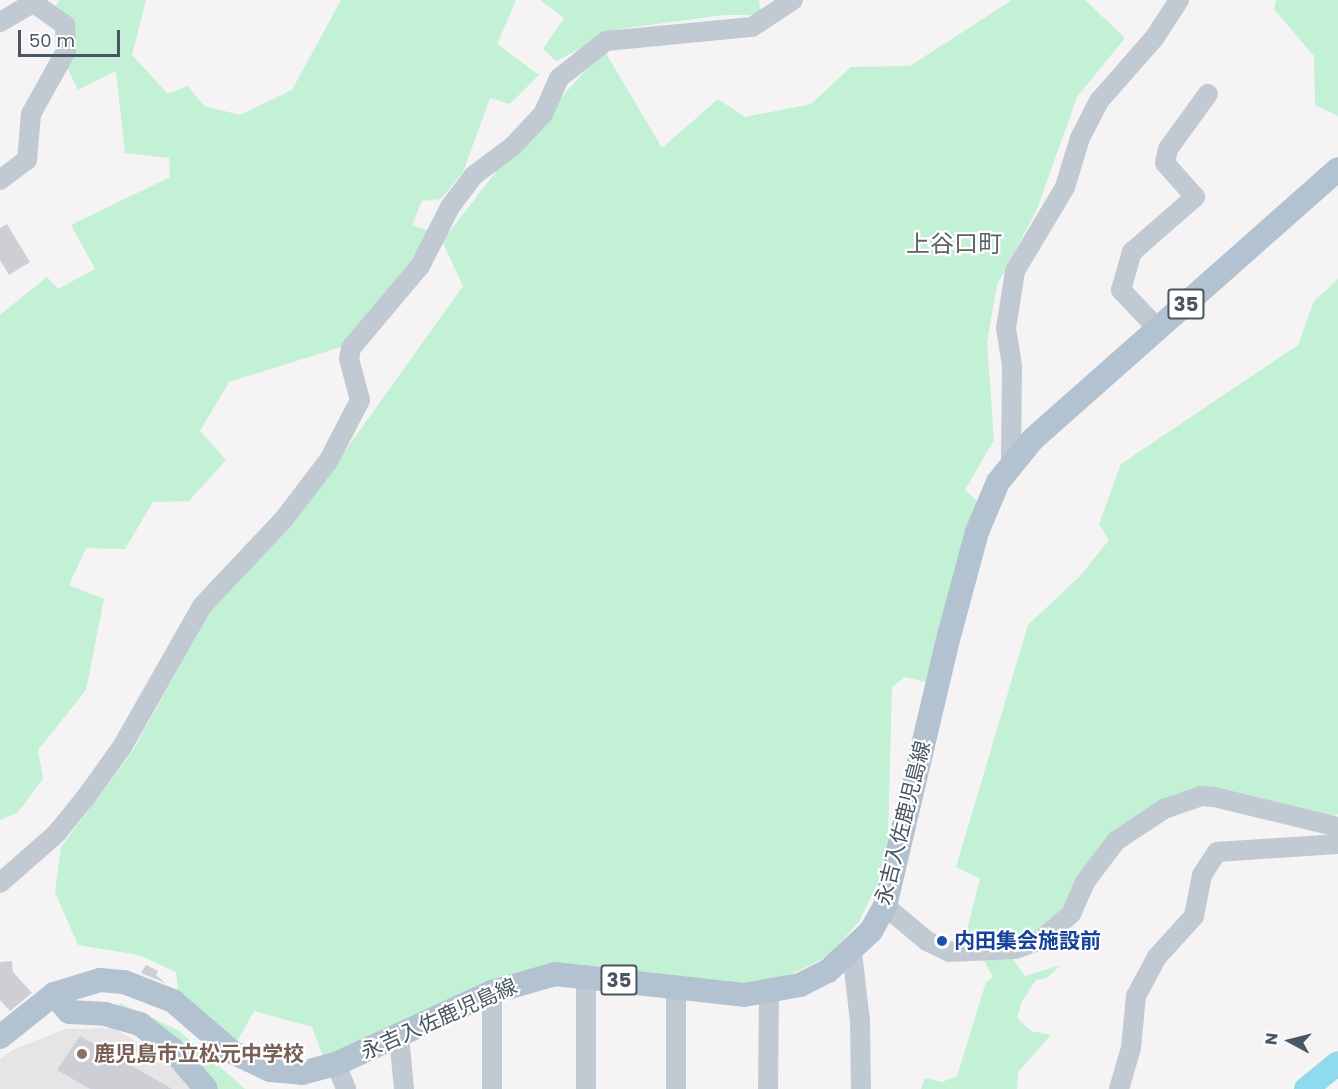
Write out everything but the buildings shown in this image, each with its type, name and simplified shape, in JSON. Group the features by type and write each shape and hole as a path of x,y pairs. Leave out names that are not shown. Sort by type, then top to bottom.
{"main road":[{"name":"永吉入佐鹿児島線","path":"0,1037 54,994 88,982 124,982 173,1001 232,1052 270,1070 302,1073 336,1064 492,992 555,974 586,975 676,990 769,993 819,976 852,952 885,906 976,532 1011,462 1338,168"},
{"path":"54,994 69,1012 105,1014 140,1024 172,1049 206,1089"}],"street":[{"path":"0,883 56,834 86,797 122,747 202,606 284,519 329,460 360,400 349,359 351,348 420,266 450,207 473,176 513,147 543,114 559,78 606,41 752,27 793,0"},
{"path":"1011,462 1012,366 1006,328 1015,271 1065,187 1080,138 1099,101 1155,37 1179,0"},
{"path":"0,22 37,2 65,25 66,51 31,114 27,160 0,180"},
{"path":"1158,329 1121,290 1132,252 1195,196 1165,163 1168,149 1208,94"},
{"path":"885,906 927,941 950,952 1015,949 1041,940 1071,914 1085,882 1116,841 1164,809 1201,796 1214,797 1338,827"},
{"path":"1119,1089 1131,1048 1136,996 1157,957 1194,916 1202,875 1217,852 1338,844"},
{"path":"852,952 861,1021 861,1089"},
{"path":"586,975 586,1089"},
{"path":"676,990 676,1089"},
{"path":"492,992 492,1089"},
{"path":"768,1089 769,993"},
{"path":"399,1036 404,1089"},
{"path":"336,1064 346,1089"}],"shaded area":[{"name":"鹿児島市立松元中学校","path":"114,1028 168,1061 191,1089 0,1089 0,1059 14,1049 66,1029"}],"green space":[{"path":"59,0 146,0 132,55 168,94 188,86 204,106 240,115 292,90 341,0 516,0 497,44 539,75 510,104 490,98 463,172 441,199 422,201 412,225 432,232 412,269 344,346 229,382 200,431 226,460 189,501 153,502 125,549 86,548 69,585 104,599 86,690 38,750 43,779 18,812 0,820 0,315 47,277 58,289 95,269 71,225 170,177 169,158 125,153 116,71 78,90 65,63 55,8"},
{"path":"540,0 759,0 761,15 723,15 620,29 556,61 543,49 564,18"},
{"path":"1012,0 1085,0 1125,38 1077,97 1037,209 997,285 987,342 994,440 965,490 977,501 929,683 905,677 892,687 888,836 895,846 859,922 828,956 782,979 742,987 558,966 323,1057 312,1027 254,1011 234,1047 180,1007 176,972 139,955 78,945 55,892 61,847 132,752 222,590 289,529 463,286 442,241 506,159 604,50 662,148 718,99 745,117 811,104 851,67 910,66"},
{"path":"1276,0 1338,0 1338,116 1315,105 1314,56 1274,9"},
{"path":"1338,279 1338,814 1331,817 1215,790 1131,820 1065,911 1037,936 1014,943 963,946 980,879 956,867 1028,625 1080,576 1109,540 1099,524 1121,464 1298,345 1314,301"},
{"path":"1008,953 1025,976 1061,965 1047,978 1036,980 1022,1001 1017,1018 1031,1031 1051,1035 1018,1072 1017,1089 921,1089 925,1078 942,1082 957,1076 986,982 993,977 982,957"},
{"path":"120,1003 178,1030 245,1089 214,1089 119,1008"}],"waterway":[{"path":"1306,1089 1338,1063"}],"place":[{"name":"内田集会施設前","path":"942,941"},
{"name":"鹿児島市立松元中学校","path":"82,1054"}],"district":[{"name":"上谷口町","path":"954,244"}]}
